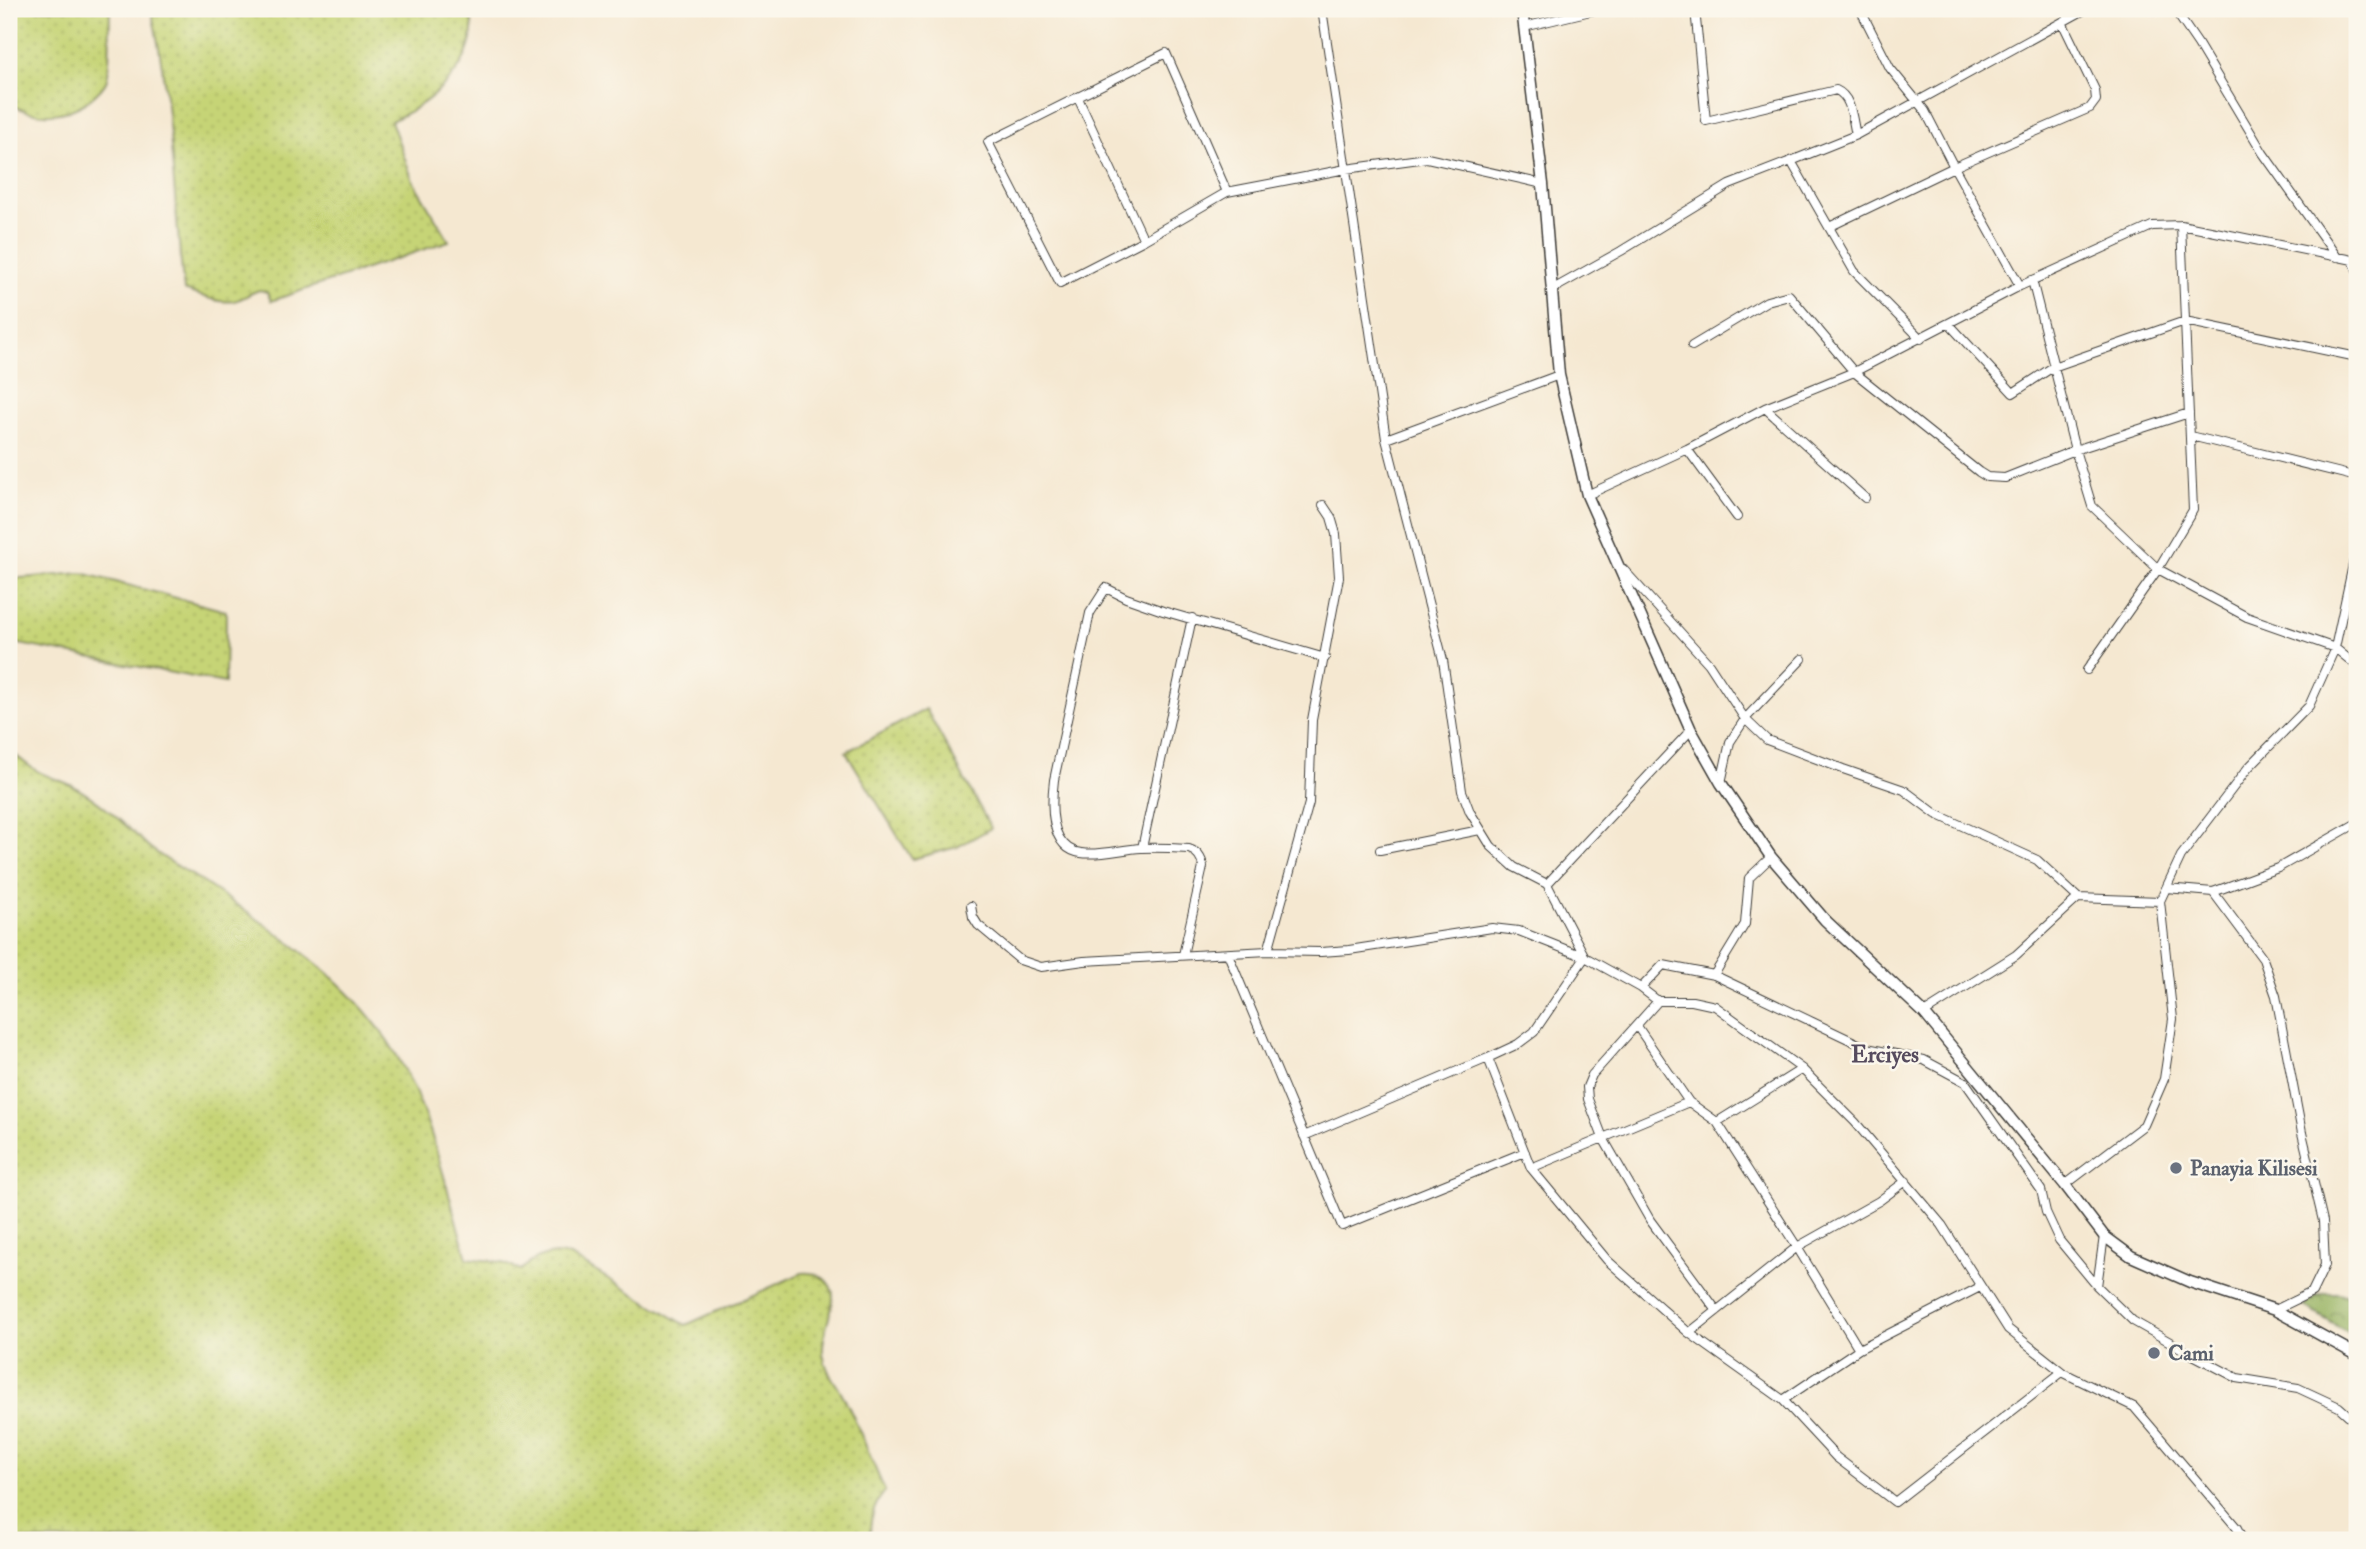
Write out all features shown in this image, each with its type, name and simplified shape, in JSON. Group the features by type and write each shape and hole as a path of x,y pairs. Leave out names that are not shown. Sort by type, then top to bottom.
{"street":[{"path":"1322,9 1385,439 1443,660 1462,791 1470,812 1491,846 1508,862 1547,884 1585,957"},
{"path":"1522,9 1543,184 1559,375 1587,495 1691,730 1721,783 1771,857 1825,920 1924,1013 2104,1236 2131,1256 2190,1282 2275,1310 2357,1355"},
{"path":"1524,27 1599,9"},
{"path":"1695,9 1706,121 1836,90 1847,100 1856,135"},
{"path":"1874,9 1863,11 1884,58 1925,111 2020,286"},
{"path":"1553,289 1729,186 1856,135 2087,9"},
{"path":"2174,9 2263,153 2337,257"},
{"path":"1829,228 1954,167 2090,108 2094,104 2095,90 2062,22"},
{"path":"1227,192 1166,53 988,142 1060,284 1227,192 1346,169 1427,158 1543,184"},
{"path":"1078,98 1144,240"},
{"path":"1791,160 1854,271 1921,339"},
{"path":"2087,670 2158,569 2193,510 2181,225"},
{"path":"1587,495 1688,449 1765,408 1854,372 2032,280 2152,226 2181,225 2353,260 2357,270"},
{"path":"2032,280 2092,506 2158,569 2247,617 2335,649 2357,666"},
{"path":"1692,346 1767,301 1789,295 1854,372 1987,477 2005,478 2075,450 2189,413"},
{"path":"1949,324 2013,393 2053,367 2185,321 2357,357"},
{"path":"1385,439 1559,375"},
{"path":"1765,408 1865,498"},
{"path":"2191,436 2357,477"},
{"path":"1688,449 1737,517"},
{"path":"1268,951 1308,811 1312,720 1339,577 1336,534 1331,517 1322,505"},
{"path":"2065,1185 2144,1125 2164,1079 2173,1019 2160,901 2181,856 2248,768 2309,706 2335,649 2357,546"},
{"path":"1616,562 1709,664 1745,719 1767,740 1904,790 1936,814 2037,860 2078,898 2160,901"},
{"path":"1183,955 1203,867 1196,852 1189,849 1142,848 1078,852 1064,843 1055,824 1054,780 1090,613 1106,588 1147,606 1325,658"},
{"path":"1142,848 1192,618"},
{"path":"1721,783 1730,742 1745,719 1802,659"},
{"path":"1547,884 1691,730"},
{"path":"2166,888 2213,891 2278,869 2357,823"},
{"path":"1380,850 1480,830"},
{"path":"1714,975 1745,924 1749,878 1771,857"},
{"path":"2213,891 2263,959 2276,996 2302,1133 2323,1221 2325,1265 2312,1292 2275,1310"},
{"path":"1924,1013 2016,954 2078,898"},
{"path":"971,906 978,925 1012,955 1041,967 1084,961 1183,955 1349,950 1492,928 1527,933 1585,957 1641,988 1658,1001 1692,1001 1714,1006 1802,1069 1855,1122 1942,1225 2008,1329 2062,1372 2134,1407 2237,1528 2243,1540"},
{"path":"1228,954 1342,1226 1525,1152"},
{"path":"1304,1136 1518,1044 1534,1032 1585,957"},
{"path":"1641,988 1663,965 1714,975 1867,1048 1924,1060 1965,1082 2041,1190 2046,1212 2059,1240 2097,1286 2133,1321 2237,1378 2298,1388 2339,1407 2357,1423"},
{"path":"1658,1001 1596,1069 1587,1087 1589,1104 1603,1138 1650,1220 1717,1311"},
{"path":"1637,1026 1689,1102 1717,1122 1858,1349"},
{"path":"1488,1058 1531,1168 1607,1260 1689,1333 1783,1400 1836,1457 1895,1502 2062,1372"},
{"path":"1717,1122 1802,1069"},
{"path":"1965,1082 1977,1078"},
{"path":"1531,1168 1689,1102"},
{"path":"1689,1333 1797,1247 1879,1201 1906,1181"},
{"path":"2097,1286 2104,1236"},
{"path":"1783,1400 1858,1349 1980,1287"}],"green space":[{"path":"9,9 110,9 108,72 102,88 78,107 55,114 32,112 9,103"},
{"path":"151,9 470,9 472,28 462,63 438,91 391,121 413,181 449,241 271,301 267,292 260,290 228,302 184,290 164,79"},
{"path":"82,573 226,611 225,683 9,642 9,579"},
{"path":"926,709 991,828 957,847 912,859 846,752"},
{"path":"9,751 39,772 73,786 93,799 160,855 284,938 310,958 357,1002 396,1054 420,1102 467,1258 500,1262 521,1270 544,1256 570,1256 686,1325 802,1273 811,1273 824,1279 830,1285 833,1296 823,1345 826,1364 853,1416 885,1491 872,1514 871,1540 9,1540"},
{"path":"2339,1293 2357,1299 2357,1338 2304,1306 2316,1296"}],"place":[{"name":"Panayia Kilisesi","path":"2176,1168"},
{"name":"Cami","path":"2154,1353"}],"district":[{"name":"Erciyes","path":"1885,1054"}]}
